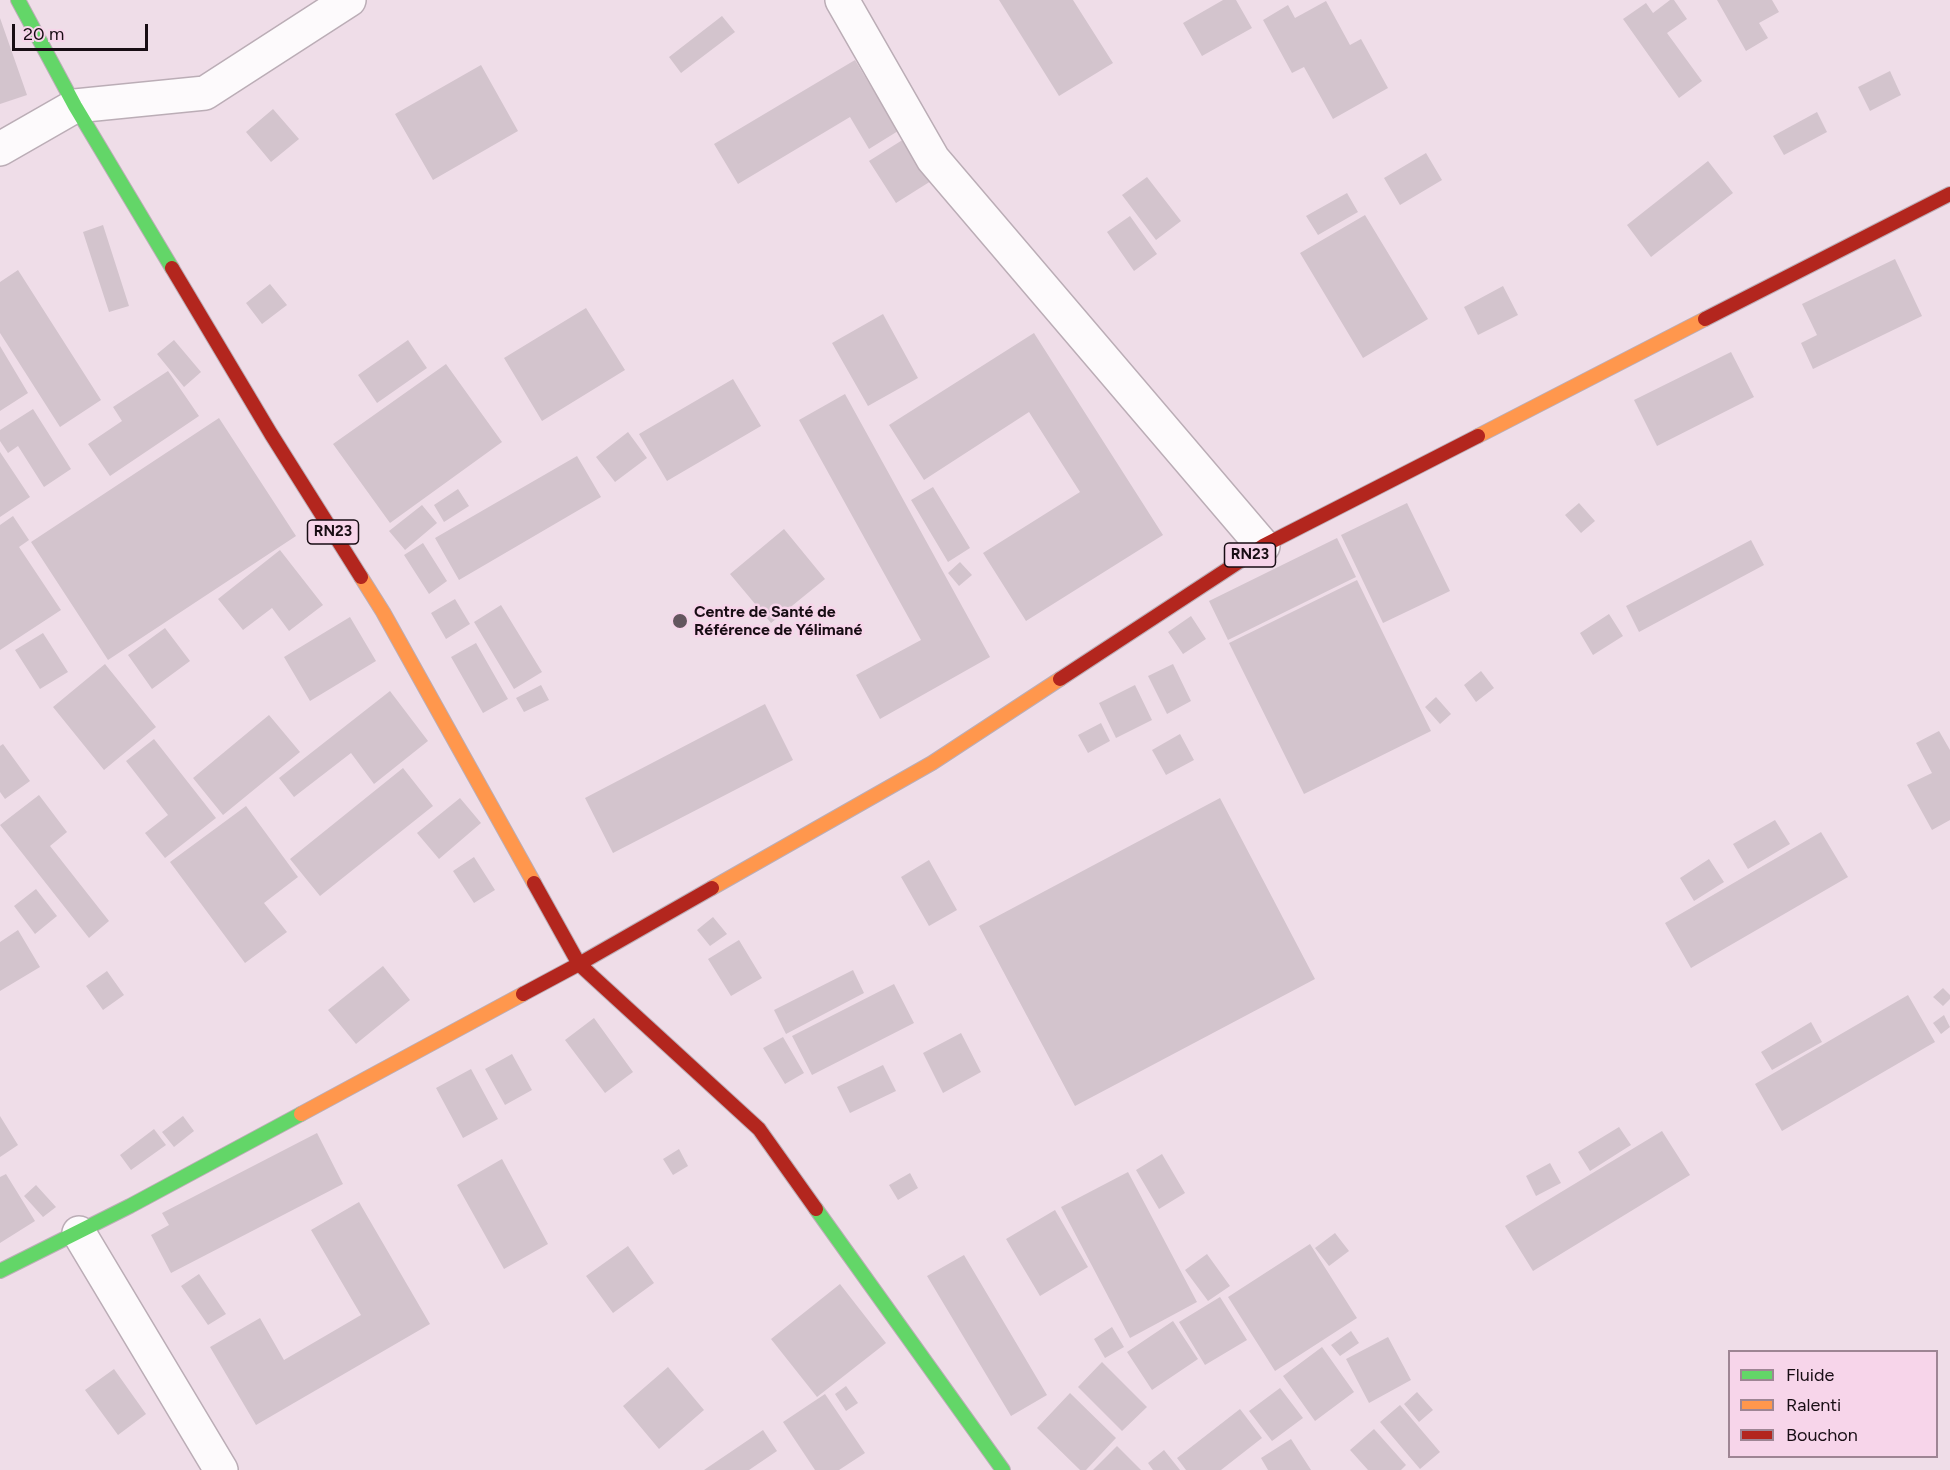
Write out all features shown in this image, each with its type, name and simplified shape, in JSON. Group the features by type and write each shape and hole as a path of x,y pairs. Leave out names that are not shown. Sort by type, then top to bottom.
{"main road":[{"name":"RN23","path":"18,0 75,106 271,434 383,612 579,964 932,763 1263,546 1950,194"},
{"path":"0,1271 79,1233 579,964 759,1129 1003,1470"}],"street":[{"path":"0,149 75,106 205,93 349,0"},
{"path":"842,0 933,159 1263,546"},
{"path":"79,1233 221,1470"}],"building":[{"path":"999,0 1073,0 1113,63 1059,96"},
{"path":"1223,0 1236,0 1252,28 1202,56 1183,23"},
{"path":"1670,0 1674,0 1687,19 1667,33 1702,81 1679,98 1623,19 1646,3 1653,13"},
{"path":"1717,0 1772,0 1779,12 1759,23 1768,38 1746,51"},
{"path":"1326,1 1350,45 1361,39 1388,88 1333,119 1304,67 1292,73 1263,20 1288,5 1295,18"},
{"path":"722,16 735,32 681,73 669,57"},
{"path":"0,18 27,95 0,104"},
{"path":"855,60 898,131 869,149 850,117 738,184 714,144"},
{"path":"481,65 518,131 433,180 395,114"},
{"path":"1890,71 1901,95 1870,111 1858,87"},
{"path":"273,109 299,139 271,162 246,132"},
{"path":"1817,112 1827,132 1784,155 1773,136"},
{"path":"904,139 931,181 896,203 869,161"},
{"path":"1426,153 1442,180 1400,205 1384,178"},
{"path":"1708,161 1733,193 1651,257 1627,225"},
{"path":"1147,177 1181,221 1156,240 1122,195"},
{"path":"1347,193 1358,212 1318,235 1306,216"},
{"path":"1365,215 1428,319 1363,358 1300,253"},
{"path":"1130,216 1157,254 1134,271 1107,232"},
{"path":"103,225 129,306 109,312 83,232"},
{"path":"1895,259 1922,316 1813,369 1801,343 1817,335 1802,304"},
{"path":"18,270 101,400 60,427 0,333 0,282"},
{"path":"270,284 287,305 262,324 246,303"},
{"path":"1503,286 1518,315 1478,335 1464,307"},
{"path":"586,308 625,370 542,421 504,358"},
{"path":"883,314 918,378 868,406 832,343"},
{"path":"1034,333 1163,535 1026,621 983,553 1080,492 1029,412 924,480 889,425"},
{"path":"174,340 201,372 184,387 157,354"},
{"path":"408,340 427,368 377,403 358,375"},
{"path":"0,346 28,393 0,411"},
{"path":"1731,352 1754,397 1657,446 1634,400"},
{"path":"446,364 502,442 390,523 333,444"},
{"path":"168,371 199,416 110,476 88,444 122,421 113,407"},
{"path":"733,379 761,426 667,481 639,434"},
{"path":"845,394 990,657 880,719 856,675 921,640 799,420"},
{"path":"33,409 71,469 44,487 18,446 8,453 0,441 0,430"},
{"path":"219,418 296,536 108,660 31,542"},
{"path":"628,432 647,458 615,482 596,457"},
{"path":"0,452 30,497 0,517"},
{"path":"577,456 601,497 459,580 435,538"},
{"path":"933,487 970,548 948,562 911,500"},
{"path":"458,489 469,506 444,522 434,505"},
{"path":"1407,503 1450,591 1383,623 1341,535"},
{"path":"1579,503 1595,521 1581,533 1565,515"},
{"path":"422,505 437,523 405,550 389,531"},
{"path":"13,516 29,540 19,547 61,610 0,650 0,525"},
{"path":"784,529 825,579 771,623 730,574"},
{"path":"1337,538 1356,577 1228,640 1209,601"},
{"path":"1751,540 1764,565 1639,632 1626,606"},
{"path":"423,543 447,581 429,594 404,555"},
{"path":"280,550 323,605 289,631 272,608 243,630 218,599"},
{"path":"960,562 972,575 959,586 948,573"},
{"path":"1357,580 1431,731 1304,794 1229,643"},
{"path":"455,599 470,624 446,639 431,613"},
{"path":"501,605 542,672 514,689 474,622"},
{"path":"1609,614 1623,636 1593,655 1580,633"},
{"path":"1191,616 1206,639 1183,654 1168,632"},
{"path":"350,617 376,661 310,701 284,657"},
{"path":"165,628 190,661 152,689 128,655"},
{"path":"43,633 68,672 40,689 15,650"},
{"path":"476,643 508,699 483,713 451,657"},
{"path":"105,664 156,727 104,770 53,707"},
{"path":"1173,664 1191,701 1167,714 1148,676"},
{"path":"1481,671 1494,688 1476,702 1464,685"},
{"path":"541,685 549,700 524,712 516,698"},
{"path":"1135,685 1152,720 1116,738 1099,703"},
{"path":"390,691 428,741 374,784 351,753 294,797 279,778"},
{"path":"1436,697 1451,714 1440,724 1425,707"},
{"path":"765,704 793,760 613,853 585,798"},
{"path":"269,715 300,752 223,815 193,778"},
{"path":"1101,723 1110,741 1088,753 1078,735"},
{"path":"1939,731 1950,750 1950,820 1932,830 1907,785 1932,773 1916,743"},
{"path":"1180,734 1194,760 1166,775 1152,750"},
{"path":"154,739 216,818 165,858 145,833 168,815 126,761"},
{"path":"3,744 30,781 5,799 0,792 0,746"},
{"path":"403,768 433,806 320,896 290,859"},
{"path":"39,795 67,832 50,846 109,921 89,938 0,825"},
{"path":"460,798 481,823 439,859 417,833"},
{"path":"1220,798 1315,979 1075,1106 979,926"},
{"path":"246,806 298,877 264,903 287,932 245,963 170,862"},
{"path":"1775,820 1790,844 1748,869 1733,844"},
{"path":"1821,832 1848,877 1691,968 1665,923"},
{"path":"474,857 495,890 474,903 453,871"},
{"path":"1709,859 1724,882 1694,901 1680,878"},
{"path":"929,860 957,910 929,926 901,877"},
{"path":"36,889 57,916 35,934 14,906"},
{"path":"713,917 727,934 710,946 697,930"},
{"path":"18,930 40,967 0,991 0,942"},
{"path":"739,940 762,978 731,996 708,959"},
{"path":"383,966 410,1000 356,1044 328,1010"},
{"path":"853,970 864,993 786,1034 774,1010"},
{"path":"107,971 124,995 103,1010 86,986"},
{"path":"894,984 914,1023 812,1075 792,1036"},
{"path":"1943,988 1950,995 1950,999 1943,1006 1933,997"},
{"path":"1908,995 1935,1042 1782,1131 1755,1084"},
{"path":"1944,1015 1950,1027 1941,1034 1933,1023"},
{"path":"594,1018 633,1072 605,1093 565,1040"},
{"path":"1811,1022 1822,1042 1772,1070 1761,1052"},
{"path":"961,1033 981,1072 943,1093 923,1053"},
{"path":"783,1037 804,1073 785,1084 763,1048"},
{"path":"512,1054 532,1090 505,1105 485,1069"},
{"path":"883,1065 896,1091 850,1113 837,1087"},
{"path":"471,1069 498,1119 463,1138 436,1088"},
{"path":"0,1116 18,1145 0,1157"},
{"path":"183,1116 194,1131 174,1147 162,1132"},
{"path":"1619,1127 1631,1145 1590,1171 1578,1152"},
{"path":"154,1129 166,1145 131,1170 120,1155"},
{"path":"1662,1131 1690,1175 1533,1271 1505,1226"},
{"path":"317,1133 343,1184 171,1273 151,1235 169,1225 162,1213"},
{"path":"679,1149 688,1166 673,1175 663,1159"},
{"path":"1162,1154 1185,1193 1159,1209 1136,1170"},
{"path":"502,1159 548,1244 504,1269 457,1185"},
{"path":"1550,1163 1561,1183 1536,1196 1526,1176"},
{"path":"1128,1172 1197,1302 1130,1338 1061,1207"},
{"path":"910,1173 918,1188 898,1200 889,1185"},
{"path":"6,1174 35,1221 0,1243 0,1177"},
{"path":"36,1185 56,1207 43,1217 24,1196"},
{"path":"359,1202 430,1324 256,1425 210,1347 260,1318 284,1360 361,1315 311,1230"},
{"path":"1055,1210 1088,1267 1040,1296 1006,1239"},
{"path":"1335,1233 1349,1251 1329,1266 1315,1248"},
{"path":"1310,1244 1357,1318 1275,1371 1228,1297"},
{"path":"628,1246 654,1283 613,1313 586,1276"},
{"path":"1207,1254 1230,1286 1208,1301 1185,1270"},
{"path":"964,1255 1047,1395 1011,1416 927,1276"},
{"path":"199,1274 226,1314 208,1325 181,1286"},
{"path":"840,1284 886,1343 817,1397 771,1339"},
{"path":"1220,1297 1247,1340 1205,1365 1179,1322"},
{"path":"1173,1321 1198,1359 1152,1390 1127,1352"},
{"path":"1112,1327 1124,1347 1105,1358 1094,1339"},
{"path":"1351,1331 1359,1343 1340,1356 1331,1345"},
{"path":"1388,1337 1411,1380 1369,1403 1346,1359"},
{"path":"1322,1347 1354,1392 1315,1421 1283,1376"},
{"path":"1102,1362 1147,1407 1122,1431 1078,1387"},
{"path":"668,1367 704,1410 659,1449 623,1406"},
{"path":"114,1369 146,1414 118,1435 85,1390"},
{"path":"846,1386 858,1403 846,1411 835,1394"},
{"path":"1280,1388 1303,1418 1272,1441 1249,1411"},
{"path":"1417,1392 1433,1410 1419,1422 1404,1404"},
{"path":"1070,1393 1116,1438 1086,1470 1080,1470 1037,1428"},
{"path":"825,1394 865,1453 839,1470 815,1470 783,1422"},
{"path":"1400,1405 1440,1452 1420,1469 1380,1422"},
{"path":"1240,1409 1262,1438 1221,1470 1186,1470 1177,1458"},
{"path":"1374,1429 1406,1465 1401,1470 1368,1470 1350,1450"},
{"path":"763,1430 777,1451 749,1470 704,1470"},
{"path":"1291,1439 1311,1470 1268,1470 1261,1458"},
{"path":"1117,1446 1141,1470 1093,1470"},
{"path":"1164,1450 1180,1470 1153,1470 1148,1463"}],"traffic: fast":[{"path":"18,0 75,106 172,268"},
{"path":"0,1271 130,1206 301,1114"},
{"path":"816,1209 1003,1470"}],"traffic: slow":[{"path":"1478,436 1705,319"},
{"path":"361,577 383,612 534,883"},
{"path":"712,888 932,763 1060,679"},
{"path":"301,1114 523,994"}],"traffic: jam":[{"path":"1705,319 1950,194"},
{"path":"172,268 271,434 361,577"},
{"path":"1060,679 1263,546 1478,436"},
{"path":"534,883 579,964 712,888"},
{"path":"523,994 579,964 759,1129 816,1209"}],"place":[{"name":"Centre de Santé de Référence de Yélimané","path":"680,621"}]}
